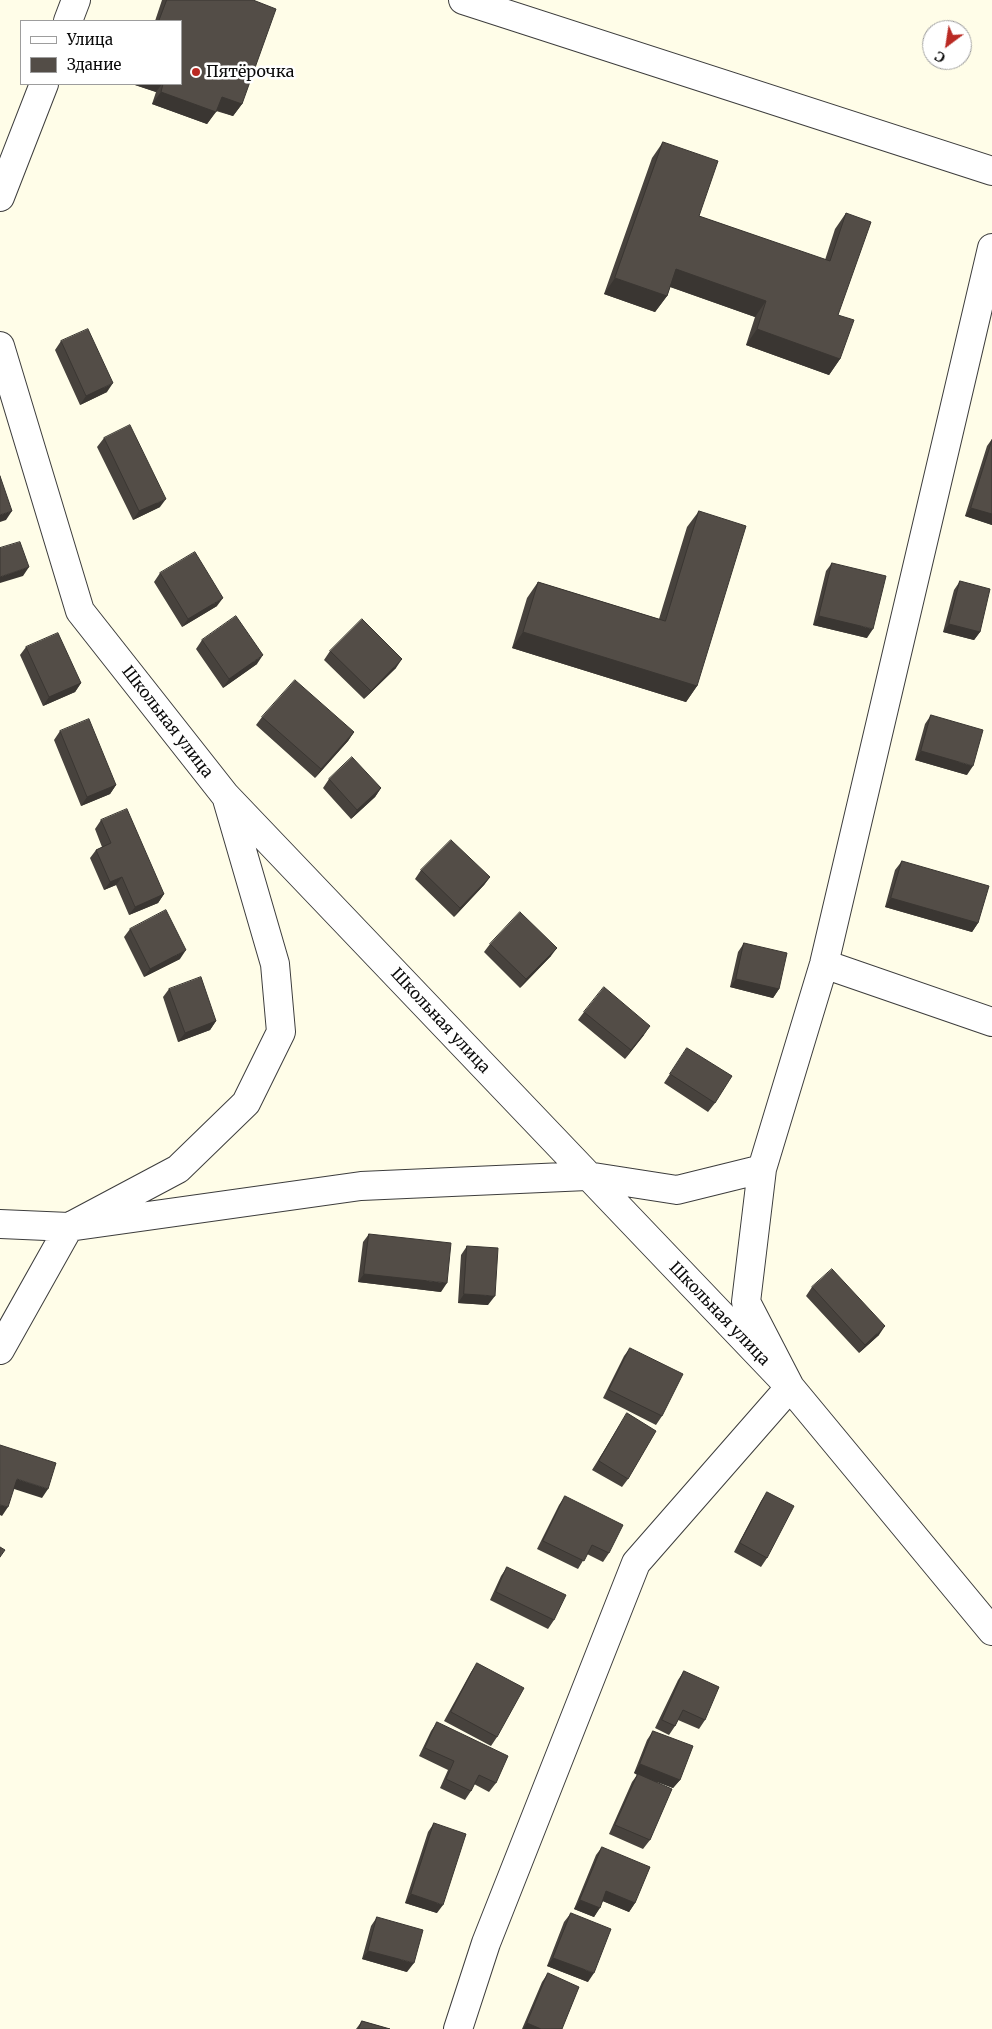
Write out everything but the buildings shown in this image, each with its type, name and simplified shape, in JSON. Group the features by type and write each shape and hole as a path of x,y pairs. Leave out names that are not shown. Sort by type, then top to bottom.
{"street":[{"path":"68,20 76,0"},
{"path":"463,0 992,171"},
{"path":"0,197 44,85"},
{"path":"458,2029 486,1943 636,1563 790,1387 746,1302 762,1169 824,964 992,248"},
{"name":"Школьная улица","path":"0,346 80,611 225,795 790,1387 992,1630"},
{"path":"0,1350 70,1227 178,1169 246,1103 281,1032 275,964 225,795"},
{"path":"824,964 992,1022"},
{"path":"0,1224 70,1227 361,1186 587,1176 677,1190 762,1169"}],"place":[{"name":"Пятёрочка","path":"196,72"}]}
